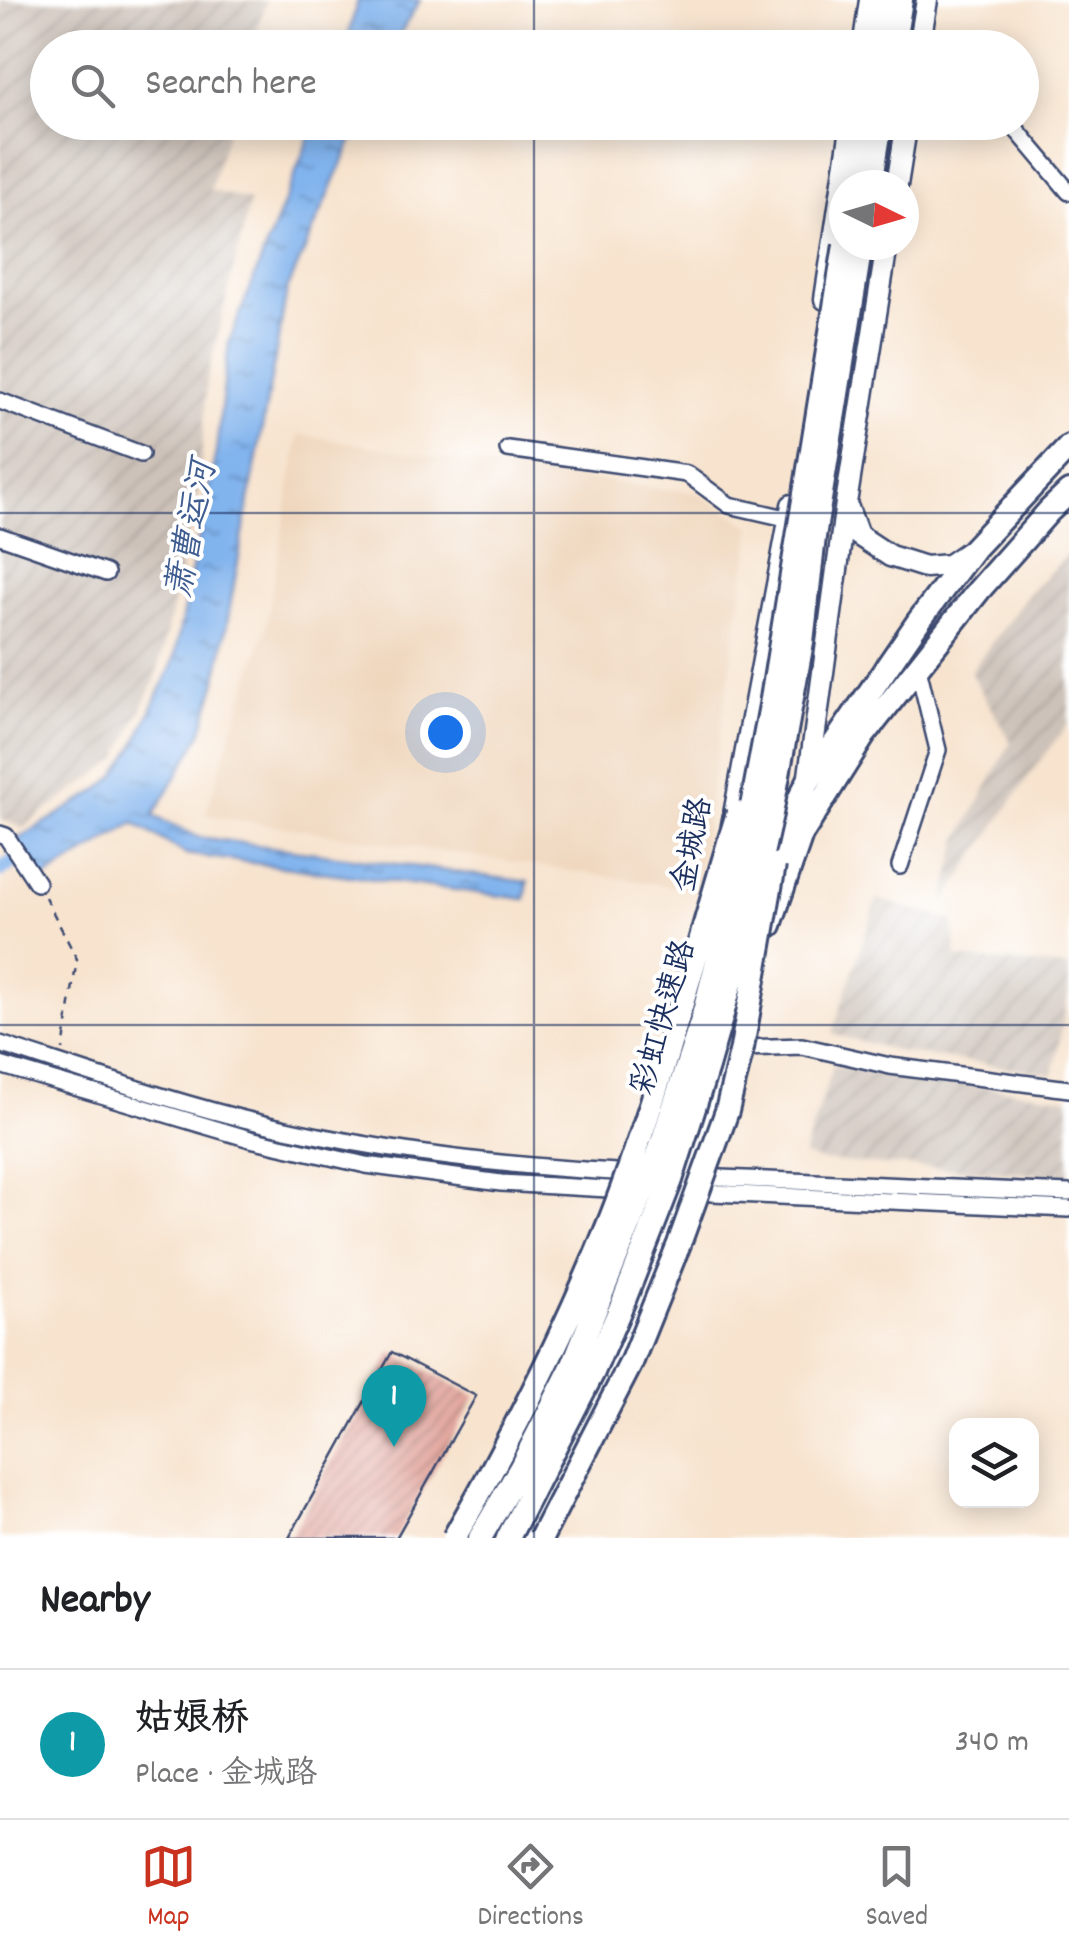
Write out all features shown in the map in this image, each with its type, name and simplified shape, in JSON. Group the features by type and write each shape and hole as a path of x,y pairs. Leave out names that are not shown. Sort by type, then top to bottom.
{"highway":[{"path":"880,30 884,0"},
{"path":"896,30 901,0"},
{"path":"857,170 862,140"},
{"path":"873,170 878,140"},
{"name":"彩虹快速路","path":"480,1538 522,1467 573,1365 660,1149 702,1023 738,886 843,260"},
{"name":"彩虹快速路","path":"508,1538 624,1300 677,1162 740,951 771,814 802,642 814,538 859,260"},
{"path":"699,996 808,782 974,548 1069,447"},
{"path":"520,1538 586,1417 689,1184 801,835 864,735 979,590 1069,492"},
{"path":"542,1538 631,1364 727,1111 742,1048 788,785 802,642"},
{"path":"454,1538 561,1335 611,1218 658,1086 770,705"},
{"name":"金城路","path":"466,1538 506,1470 569,1341 635,1182 699,996"}],"main road":[{"path":"866,30 870,0"},
{"path":"922,30 927,0"},
{"name":"金城路","path":"699,996 806,429 849,140"},
{"path":"899,170 904,140"},
{"path":"801,835 846,503 886,260"},
{"path":"846,503 858,535 890,556 926,566 949,565 974,548"}],"street":[{"path":"1025,140 1069,192"},
{"path":"0,401 140,454"},
{"path":"508,449 687,474 728,505 790,519"},
{"path":"0,536 106,573"},
{"path":"900,866 938,750 918,668"},
{"path":"3,835 38,883"},
{"path":"0,1044 263,1124 476,1162 635,1182"},
{"path":"742,1048 802,1046 890,1066 1069,1090"},
{"path":"0,1065 250,1139 366,1165 501,1183 635,1182 1069,1193"},
{"path":"689,1184 1069,1209"}],"path":[{"path":"38,883 78,959 61,1063"}],"shaded area":[{"path":"0,0 266,1 257,30 30,30 30,140 225,140 210,190 250,201 207,379 199,489 156,678 118,759 22,828 0,818"},
{"path":"299,434 507,469 697,493 752,527 696,890 205,815 266,627"},
{"path":"1069,554 1069,723 943,904 959,839 1011,742 970,672 1028,595"},
{"path":"877,899 953,920 957,958 1069,967 1069,991 1053,1074 903,1052 832,1034"},
{"path":"833,1066 1069,1098 1069,1176 823,1161 803,1156"}],"water":[{"path":"358,0 420,0 402,30 350,30"},
{"path":"308,140 353,140 287,290 216,684 200,736 153,816 198,837 528,882 525,899 186,854 134,823 42,880 15,841 115,776 134,747 173,663 216,452 229,342"}],"building":[{"path":"392,1352 476,1396 396,1538 289,1538"}],"waterway":[{"name":"萧曹运河","path":"0,870 29,852"}],"place":[{"name":"姑娘桥","path":"394,1447"}]}
